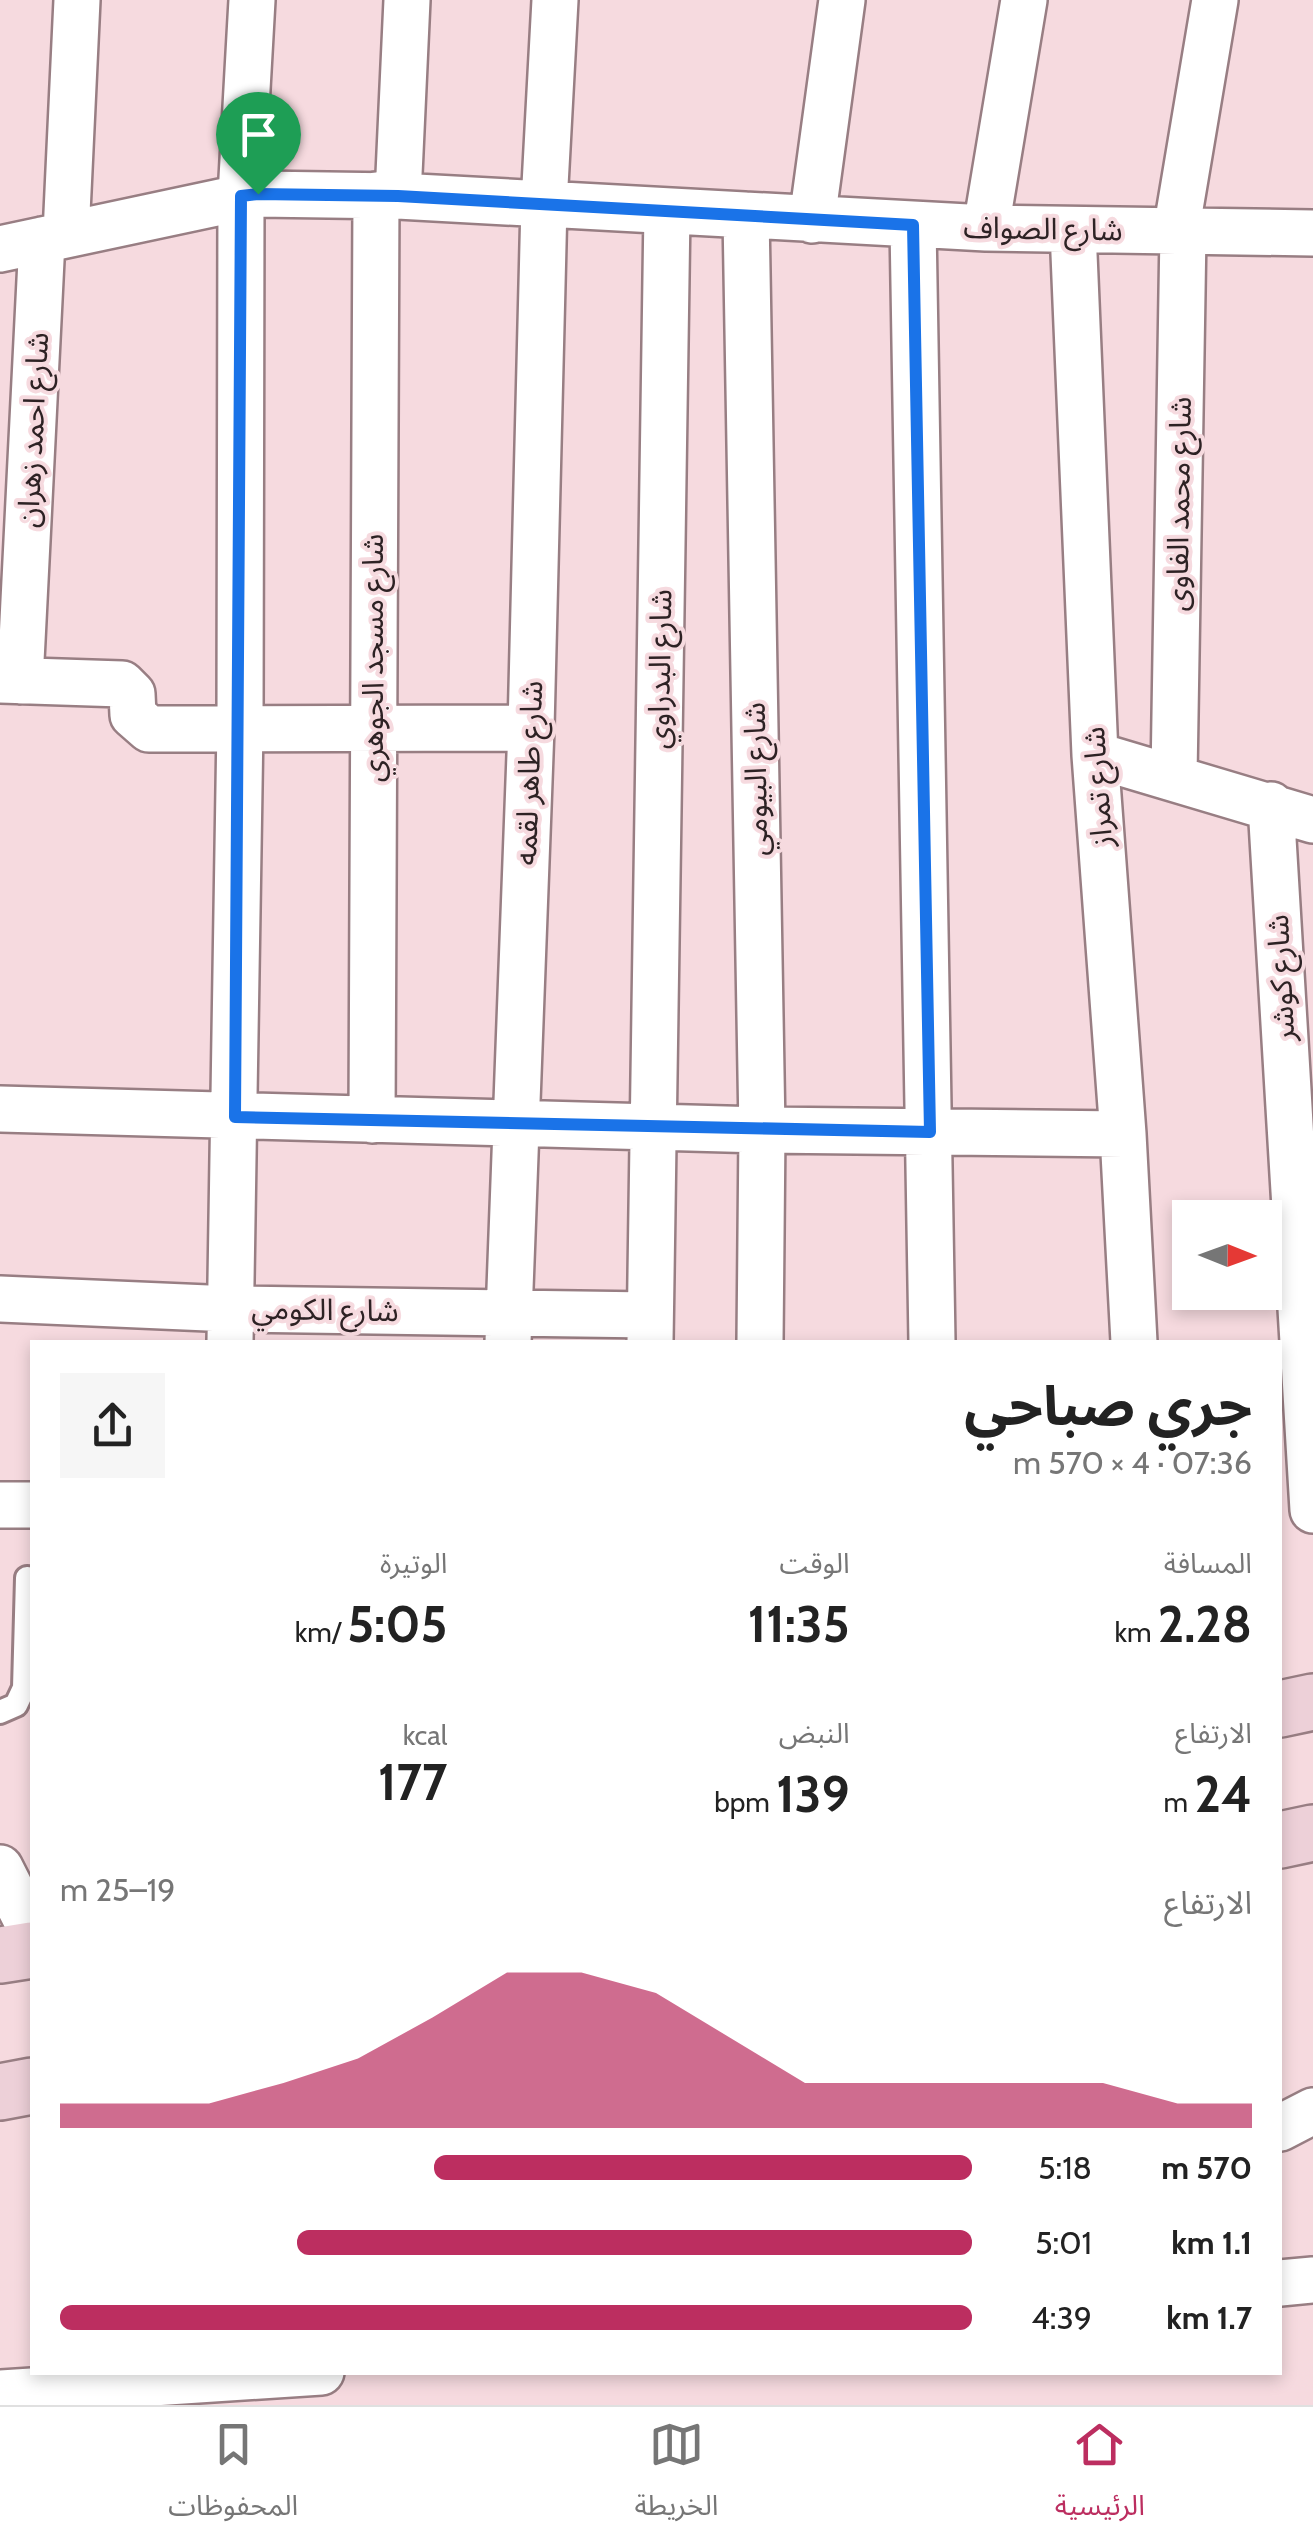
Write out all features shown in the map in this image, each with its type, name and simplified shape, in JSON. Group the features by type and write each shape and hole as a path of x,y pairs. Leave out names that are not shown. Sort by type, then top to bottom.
{"main road":[{"path":"1282,1708 1313,1702"},
{"path":"1282,1840 1313,1833"},
{"path":"0,1955 30,1950"},
{"path":"0,2092 30,2086"}],"street":[{"name":"شارع احمد زهران","path":"10,681 36,241 77,0"},
{"path":"231,1326 240,726 241,196 252,0"},
{"name":"شارع مسجد الجوهري","path":"372,1120 372,728 387,195 407,0"},
{"name":"شارع طاهر لقمه","path":"508,1328 531,728 544,204 555,0"},
{"path":"812,220 842,0"},
{"path":"986,228 1024,0"},
{"name":"شارع محمد الفاوى","path":"1174,776 1180,232 1215,0"},
{"name":"شارع الصواف","path":"36,241 241,196 387,195 986,228 1313,233"},
{"name":"شارع البدراوي","path":"650,1329 667,211"},
{"name":"شارع البيومي","path":"746,215 762,1130 760,1340"},
{"path":"913,225 932,1340"},
{"name":"شارع تمراز","path":"1074,230 1095,755 1124,1134 1134,1340"},
{"path":"10,681 122,684 132,694 133,715 149,728 531,728"},
{"path":"1095,755 1313,820"},
{"name":"شارع كوشر","path":"1270,805 1313,1510"},
{"path":"0,1110 762,1130 1124,1134"},
{"name":"شارع الكومي","path":"0,1299 231,1326 650,1329"},
{"path":"0,1505 30,1505"},
{"path":"0,1868 30,1927"},
{"path":"1282,2127 1313,2110"},
{"path":"1282,2283 1313,2280"},
{"path":"0,2393 275,2375"}],"lane":[{"path":"0,1712 16,1705 24,1688 27,1578"}],"route":[{"path":"258,194 398,196 913,225 930,1132 235,1117 241,196 258,194"}]}
